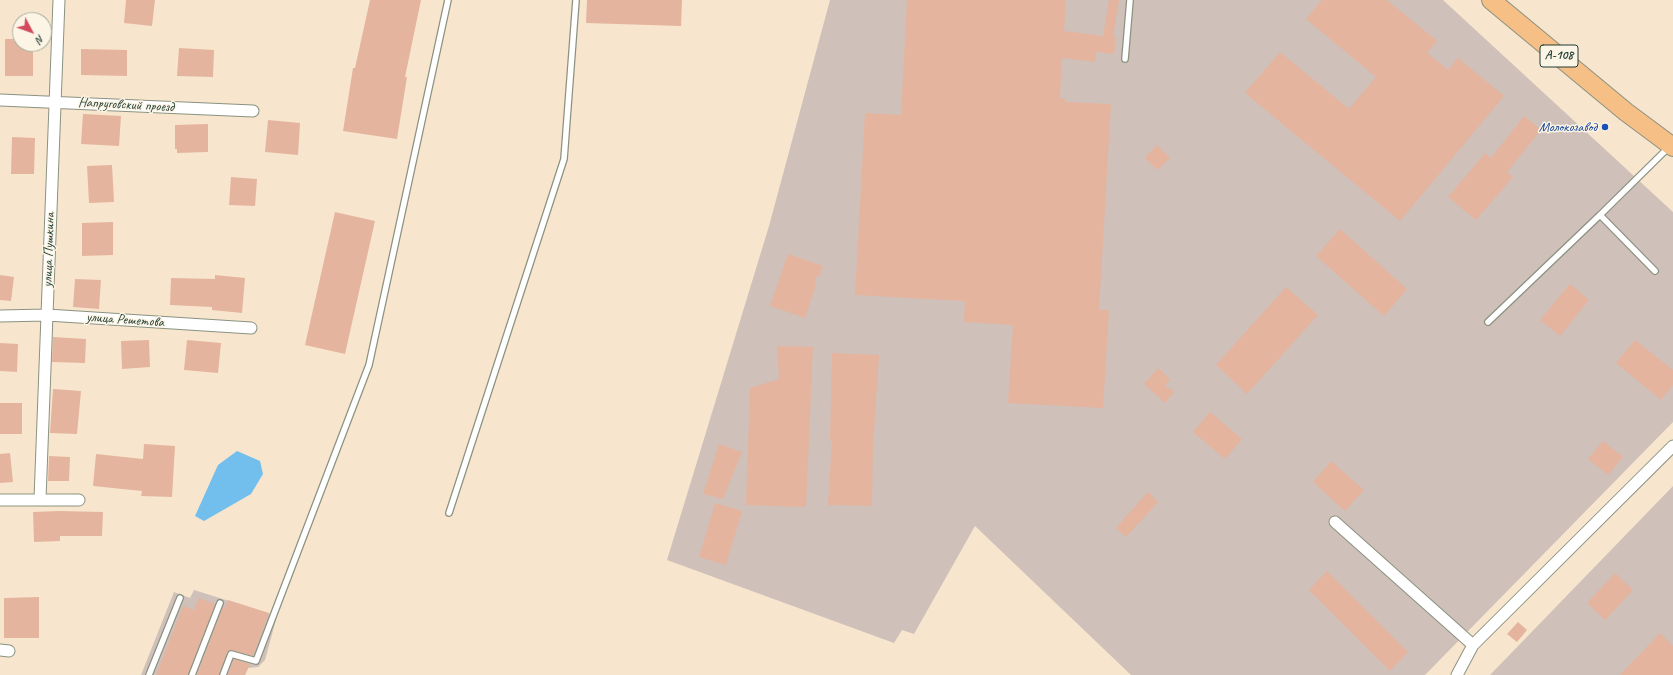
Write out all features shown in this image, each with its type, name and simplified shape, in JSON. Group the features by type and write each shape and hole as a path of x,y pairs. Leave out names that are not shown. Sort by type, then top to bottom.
{"highway":[{"name":"А-108","path":"1494,1 1626,112 1672,146"}],"street":[{"name":"улица Пушкина","path":"40,499 59,0"},
{"name":"Напруговский проезд","path":"0,100 253,111"},
{"name":"улица Решетова","path":"0,316 47,315 251,328"},
{"path":"1457,675 1473,645 1673,446"},
{"path":"0,500 79,500"},
{"path":"1335,522 1473,645"}],"lane":[{"path":"223,675 231,654 256,661 369,365 448,0"},
{"path":"448,513 564,159 576,0"},
{"path":"1125,60 1130,0"},
{"path":"1488,322 1672,146"},
{"path":"1600,215 1655,270"},
{"path":"149,675 180,598"},
{"path":"192,675 220,603"}],"shaded area":[{"path":"830,0 1443,0 1673,212 1673,422 1425,675 1131,675 975,526 914,634 902,630 894,643 667,560 769,226"},
{"path":"1673,486 1673,675 1490,675"},
{"path":"194,590 277,616 265,660 258,667 248,668 245,675 141,675 174,592 190,598"}],"water":[{"path":"237,451 260,461 263,474 251,494 204,521 195,516 218,465"}],"building":[{"path":"126,0 155,0 152,26 124,23"},
{"path":"370,0 421,0 405,77 407,77 397,139 343,131 353,68 355,68"},
{"path":"587,0 682,0 681,26 586,23"},
{"path":"907,0 1066,0 1064,31 1103,36 1109,0 1119,0 1113,37 1116,37 1114,54 1096,52 1095,62 1062,58 1060,98 1065,99 1065,102 1111,104 1099,310 1109,310 1103,408 1008,403 1013,325 964,322 965,301 855,295 865,113 901,115"},
{"path":"1322,0 1387,0 1437,41 1427,53 1448,70 1458,58 1504,96 1400,221 1245,93 1280,52 1349,109 1376,77 1306,19"},
{"path":"5,39 12,39 12,52 33,52 33,76 5,76"},
{"path":"179,48 214,50 213,77 177,76"},
{"path":"81,49 127,50 127,76 81,75"},
{"path":"83,114 121,116 119,146 81,144"},
{"path":"1524,116 1541,130 1507,172 1513,177 1476,220 1448,197 1485,153 1491,158"},
{"path":"268,120 300,123 298,155 265,152"},
{"path":"208,124 208,152 177,153 177,149 175,149 175,125"},
{"path":"12,137 35,138 34,174 11,174"},
{"path":"1157,145 1170,158 1157,170 1145,158"},
{"path":"112,165 114,202 89,203 87,166"},
{"path":"231,177 257,179 255,206 229,205"},
{"path":"335,212 375,221 345,354 305,345"},
{"path":"113,222 113,255 82,256 82,223"},
{"path":"1340,229 1407,289 1384,316 1316,256"},
{"path":"788,254 823,266 819,277 816,277 815,288 805,318 770,306"},
{"path":"0,275 14,277 11,301 0,300"},
{"path":"215,275 245,278 242,313 212,310 212,307 170,305 171,278 215,279"},
{"path":"75,279 101,280 99,309 73,307"},
{"path":"1570,284 1589,300 1560,336 1540,320"},
{"path":"1286,287 1318,315 1247,394 1216,365"},
{"path":"53,337 86,339 85,363 52,362"},
{"path":"149,340 150,367 122,369 121,341"},
{"path":"187,340 221,343 218,373 184,370"},
{"path":"1635,340 1673,370 1673,385 1661,400 1616,363"},
{"path":"0,343 18,344 17,372 0,371"},
{"path":"777,346 813,347 806,507 746,505 750,388 779,379"},
{"path":"832,353 879,355 873,446 872,506 828,505 832,440 830,440"},
{"path":"1158,368 1170,379 1165,385 1174,392 1165,403 1144,384"},
{"path":"53,389 81,391 77,434 50,433"},
{"path":"0,403 22,403 22,434 0,434"},
{"path":"1210,412 1242,439 1225,459 1193,432"},
{"path":"1603,441 1623,457 1608,475 1588,459"},
{"path":"144,444 175,446 172,497 141,496 142,491 93,486 96,454 143,459"},
{"path":"719,444 742,452 723,499 703,494"},
{"path":"10,453 13,482 0,483 0,454"},
{"path":"49,456 70,457 69,481 48,481"},
{"path":"1331,461 1364,490 1345,511 1313,482"},
{"path":"1148,492 1158,502 1126,537 1116,528"},
{"path":"715,503 742,511 726,565 699,557"},
{"path":"33,512 103,512 102,536 60,536 60,541 34,542"},
{"path":"1327,571 1408,652 1390,671 1309,590"},
{"path":"1615,573 1633,590 1605,620 1587,603"},
{"path":"39,597 39,638 4,638 4,598"},
{"path":"199,598 215,604 188,675 156,675 183,606 194,610"},
{"path":"228,600 269,613 253,656 230,650 227,652 219,675 197,675 223,607 225,608"},
{"path":"1518,622 1527,630 1517,642 1507,634"},
{"path":"1660,633 1673,646 1673,675 1620,675"},
{"path":"234,659 250,664 245,675 228,675"}],"place":[{"name":"Молокозавод","path":"1605,127"}]}
